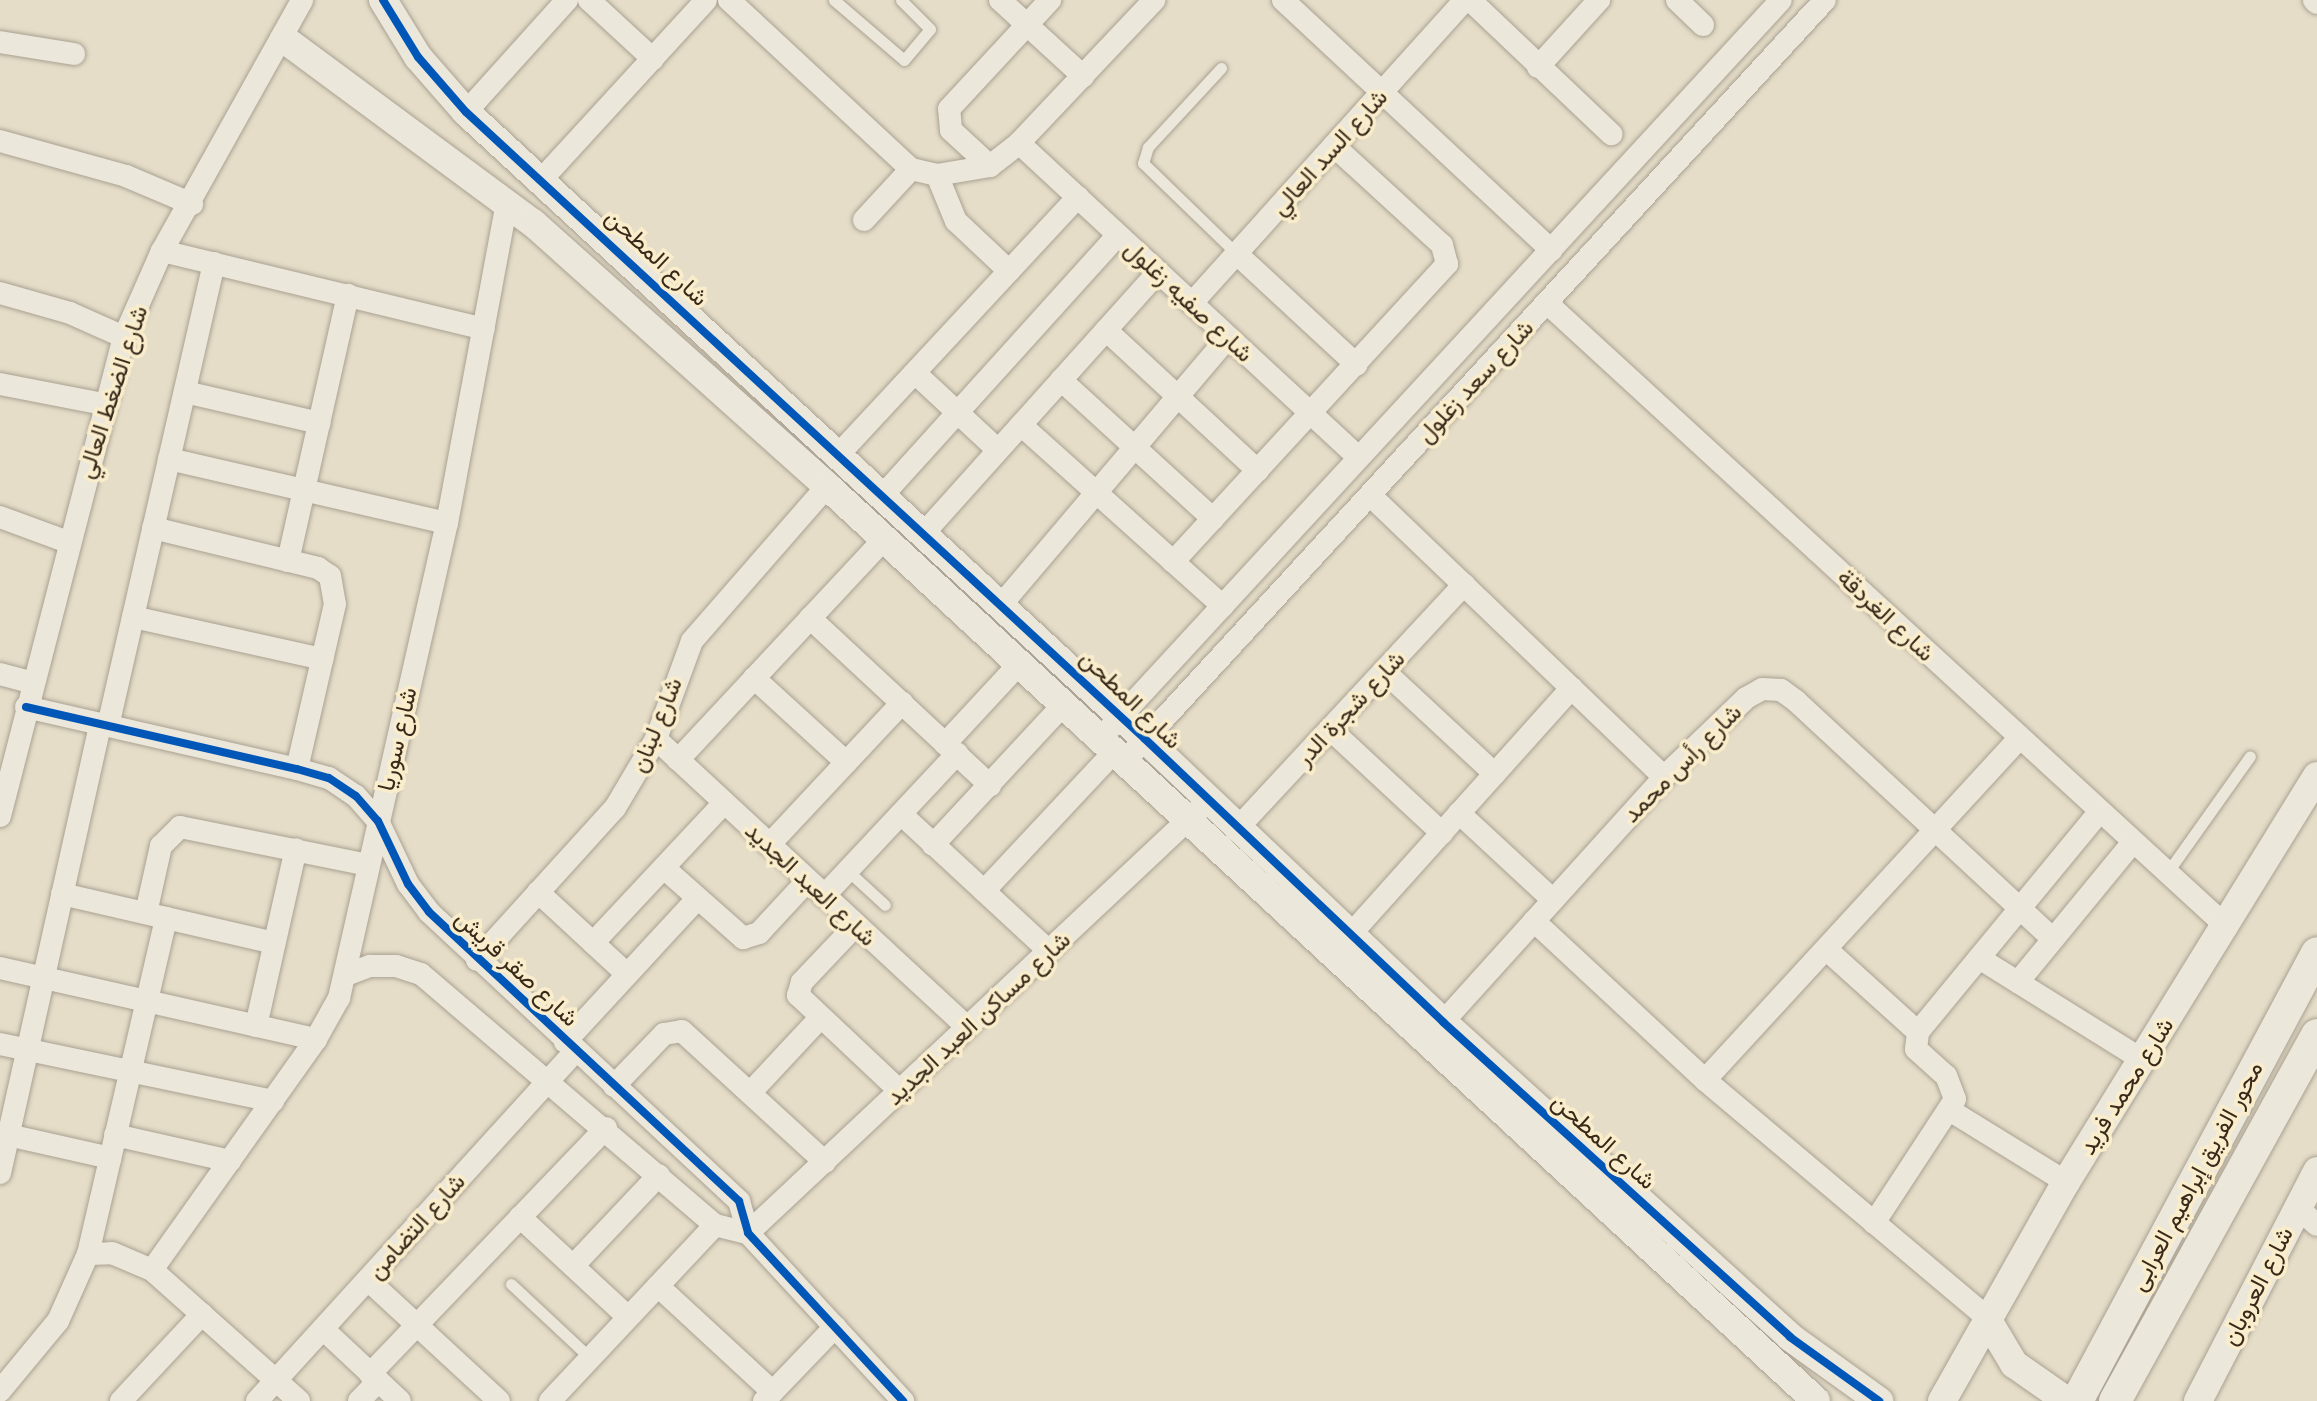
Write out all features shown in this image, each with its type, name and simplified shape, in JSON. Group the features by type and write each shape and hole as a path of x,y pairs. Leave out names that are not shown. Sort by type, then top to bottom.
{"main road":[{"name":"محور الفريق إبراهيم العرابى","path":"2077,1401 2317,953"},
{"name":"محور الفريق إبراهيم العرابى","path":"2122,1388 2317,1035"}],"street":[{"name":"شارع المطحن","path":"383,0 418,57 466,112 519,156 1121,716 1145,739 1197,811 1236,830 1790,1337 1879,1401"},
{"path":"466,112 567,0"},
{"path":"589,0 653,59"},
{"path":"729,0 911,169 937,175 990,166 1019,143 1154,0"},
{"path":"1000,0 1083,76"},
{"path":"990,166 951,130 949,109 1050,0"},
{"path":"1283,0 1551,250"},
{"path":"1467,0 1611,134"},
{"name":"شارع السد العالي","path":"1192,303 1467,0"},
{"path":"1538,67 1599,0"},
{"path":"1677,0 1703,25"},
{"name":"شارع سعد زغلول","path":"1112,751 1121,716 1781,0"},
{"name":"شارع سعد زغلول","path":"1112,751 1145,739 1825,0"},
{"name":"شارع الضغط العالي","path":"0,816 5,775 33,683 103,404 124,337 162,251 192,204 284,39 298,1"},
{"path":"533,223 550,185 700,2"},
{"name":"شارع المطحن","path":"284,39 533,223 827,486 1112,751 1197,811 1816,1401"},
{"path":"0,42 74,54"},
{"path":"0,141 126,176 192,204"},
{"name":"شارع صفيه زغلول","path":"1019,143 1359,458"},
{"path":"1173,562 1442,273 1446,254 1334,146"},
{"path":"500,197 502,169 519,156"},
{"path":"864,220 911,169"},
{"path":"937,175 946,207 956,221 1009,271"},
{"name":"شارع سوريا","path":"152,1270 316,1039 346,975 368,865 447,523 484,329 500,197"},
{"path":"839,454 1078,197"},
{"path":"883,495 1118,235"},
{"path":"162,251 484,329"},
{"path":"1237,254 1357,365"},
{"path":"0,1173 62,894 133,617 214,263"},
{"path":"924,533 1158,272"},
{"path":"0,293 70,313 124,337"},
{"path":"288,561 348,295"},
{"name":"شارع الغردقة","path":"1547,303 2227,927"},
{"path":"1106,330 1258,471"},
{"path":"1001,605 1228,337"},
{"path":"915,373 998,450"},
{"path":"1061,380 1213,519"},
{"path":"0,384 103,404"},
{"path":"185,392 319,423"},
{"path":"1021,425 1223,606"},
{"path":"169,459 447,523"},
{"name":"شارع لبنان","path":"477,960 615,808 656,739 692,641 827,486"},
{"path":"1370,495 1664,777"},
{"path":"0,517 68,542"},
{"path":"153,528 318,568 336,589 297,769"},
{"path":"678,760 884,539"},
{"name":"شارع شجرة الدر","path":"1236,830 1464,585"},
{"path":"133,617 322,659"},
{"path":"810,618 990,785"},
{"path":"664,868 736,935 752,938 816,888 848,871 901,814 1019,664"},
{"path":"1384,671 1495,774"},
{"path":"0,674 33,683"},
{"path":"754,678 846,762"},
{"path":"1350,935 1572,688"},
{"name":"شارع رأس محمد","path":"1443,1022 1664,777 1746,698 1762,689 1781,690 2053,939"},
{"path":"769,845 902,703"},
{"path":"933,845 1063,705"},
{"name":"شارع صقر قريش","path":"26,707 297,769 329,778 356,796 378,821 408,884 477,960 739,1201 748,1233 903,1401"},
{"path":"1330,729 1442,833"},
{"path":"1705,1080 2020,738"},
{"name":"شارع العبد الجديد","path":"656,739 967,1027"},
{"path":"984,891 1112,751"},
{"name":"شارع محمد فريد","path":"1942,1401 1986,1317 2066,1182 2227,927 2317,776"},
{"path":"593,943 724,803"},
{"name":"شارع مساكن العبد الجديد","path":"748,1233 1197,811"},
{"path":"1874,1223 1951,1111 1953,1086 1916,1049 1918,1032 2100,811"},
{"path":"1459,813 1553,900"},
{"path":"901,814 1049,951"},
{"path":"6,1390 58,1321 88,1254 147,1001 161,846 180,827 368,865"},
{"path":"2018,982 2133,842"},
{"path":"256,1026 296,849"},
{"path":"538,892 627,974"},
{"path":"62,894 274,943"},
{"name":"شارع التضامن","path":"257,1401 548,1080 570,1046 627,974 697,899"},
{"path":"1534,921 1705,1080 1986,1317 2014,1364 2067,1401"},
{"path":"856,925 799,988 801,1001 900,1091"},
{"path":"1826,949 1918,1032"},
{"path":"1979,958 2143,1060"},
{"path":"346,975 370,966 396,966 421,974 606,1128 715,1225 748,1233"},
{"path":"0,968 316,1039"},
{"path":"750,1093 820,1018"},
{"path":"614,1086 664,1034 676,1029 825,1162"},
{"path":"0,1044 273,1101"},
{"path":"1951,1111 2066,1182"},
{"path":"359,1401 374,1377 417,1325 606,1128"},
{"path":"8,1135 110,1158"},
{"path":"115,1135 230,1161"},
{"name":"شارع العروبان","path":"2198,1401 2307,1216 2317,1171"},
{"path":"573,1266 659,1175"},
{"path":"520,1217 628,1317"},
{"path":"550,1401 715,1225"},
{"path":"88,1254 112,1253 152,1270 299,1401"},
{"path":"368,1280 499,1401"},
{"path":"658,1286 768,1397 835,1327"},
{"path":"121,1401 202,1314"},
{"path":"323,1329 400,1401"}],"lane":[{"path":"834,0 904,60 930,29 901,0"},
{"path":"1221,68 1148,147 1143,163 1237,254"},
{"path":"2167,873 2250,756"},
{"path":"848,871 885,905"},
{"path":"511,1284 590,1358"}],"cycle path":[{"path":"383,0 418,57 466,112 1145,739 1443,1022 1790,1337 1879,1401"},
{"path":"26,707 297,769 329,778 356,796 378,821 408,884 429,912 739,1201 748,1233 903,1401"}]}
